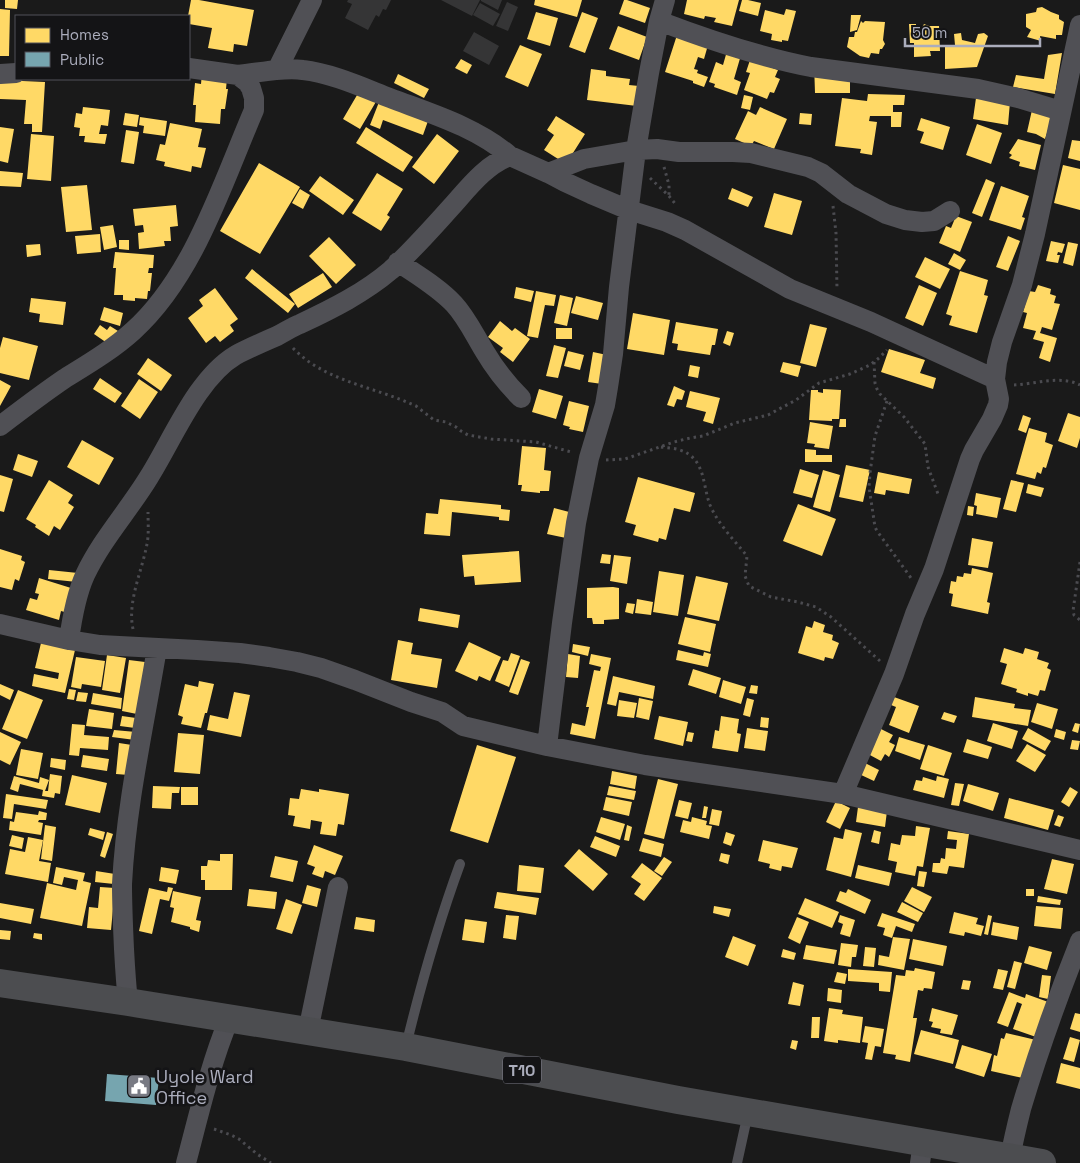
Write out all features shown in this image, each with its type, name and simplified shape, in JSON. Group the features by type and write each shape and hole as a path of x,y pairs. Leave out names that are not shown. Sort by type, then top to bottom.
{"highway":[{"name":"T10","path":"0,983 406,1047 748,1112 921,1153 1010,1158 1042,1163"}],"street":[{"path":"277,70 312,0"},
{"path":"547,746 569,567 582,487 605,405 614,344 635,158 649,73 665,0"},
{"path":"659,21 736,48 786,62 978,89 1062,111"},
{"path":"843,794 894,674 934,569 950,516 974,450 998,405 999,399 995,379 997,362 1022,285 1035,234 1080,25"},
{"path":"190,68 238,75 277,70 304,70 324,74 461,125 498,145 510,156 629,210 685,230 790,289 900,335 995,379"},
{"path":"0,74 15,73"},
{"path":"0,426 34,400 112,348 153,311 168,292 196,244 215,205 254,110 252,88 238,75"},
{"path":"548,173 584,159 635,158 657,149 679,152 751,153 808,167 866,204 886,214 905,220 934,221 950,211"},
{"path":"69,640 77,597 85,575 104,540 149,477 185,414 218,368 236,355 344,303 367,288 390,270 429,232 468,188 496,163 510,156"},
{"path":"398,262 435,287 454,304 507,384 521,398"},
{"path":"0,624 100,645 269,656 321,668 442,712 463,726 547,746 645,765 843,794 1080,850"},
{"path":"128,1002 122,884 132,793 157,648"},
{"path":"308,1031 338,887"},
{"path":"1010,1158 1020,1111 1080,941"},
{"path":"186,1163 206,1086 229,1018"}],"lane":[{"path":"406,1047 433,943 460,864"},
{"path":"736,1163 748,1112"}],"path":[{"path":"657,149 666,174 669,196"},
{"path":"635,158 680,210 685,230"},
{"path":"829,180 836,233 836,308"},
{"path":"280,334 310,363 328,374 416,406 434,420 446,422 468,435 491,439 536,442 589,458 604,460 625,458 690,438 703,436 735,422 768,415 796,400 819,383 850,374 874,362 900,335"},
{"path":"874,362 877,389 904,416 925,444 928,467 950,516"},
{"path":"995,379 1014,384 1052,381 1074,382 1080,385"},
{"path":"888,401 875,436 870,474 869,487 875,527 923,594"},
{"path":"660,447 690,454 701,468 710,506 747,556 745,576 749,586 771,596 816,607 831,617 894,674"},
{"path":"137,647 131,614 147,542 148,511"},
{"path":"1080,562 1073,611 1074,615 1080,620"},
{"path":"197,1124 239,1139 271,1163"}],"building: Homes":[{"path":"5,0 18,0 17,9 5,8"},
{"path":"191,0 254,10 247,46 234,44 233,52 208,48 212,28 190,24 190,15 188,15"},
{"path":"535,0 582,0 577,17 534,5"},
{"path":"624,0 650,8 645,23 619,14"},
{"path":"687,0 739,0 732,26 714,22 716,18 705,16 704,19 684,14"},
{"path":"742,0 761,3 758,16 739,11"},
{"path":"1042,7 1059,15 1059,19 1064,22 1062,35 1056,35 1056,39 1040,36 1041,41 1027,37 1031,30 1026,27 1026,14 1036,12 1037,8"},
{"path":"0,9 10,10 9,56 0,56"},
{"path":"786,9 796,11 788,41 771,40 772,34 760,31 765,10 784,15"},
{"path":"536,12 558,18 550,46 527,39"},
{"path":"582,12 598,18 585,53 569,47"},
{"path":"851,15 861,15 857,30 850,32"},
{"path":"861,21 863,23 865,21 885,22 883,40 885,44 880,49 879,54 871,53 869,58 860,56 847,47 849,37 854,37"},
{"path":"909,24 916,24 916,30 920,31 924,24 939,26 940,51 930,51 931,56 914,57 914,43 910,43"},
{"path":"618,26 647,37 639,60 609,49"},
{"path":"961,33 962,40 975,43 978,34 984,33 988,36 977,67 945,69 945,46 955,45 954,34"},
{"path":"677,35 708,45 704,59 698,57 694,69 698,70 697,73 708,77 704,87 693,83 693,81 665,72"},
{"path":"520,45 542,54 528,87 505,77"},
{"path":"727,51 741,55 734,79 741,82 737,95 714,87 715,84 709,82 716,62 723,65"},
{"path":"1062,53 1055,94 1013,87 1016,75 1044,79 1048,55"},
{"path":"461,59 472,65 467,74 455,68"},
{"path":"750,60 778,70 775,77 780,79 774,93 770,92 767,99 744,90 750,73 746,72"},
{"path":"814,63 850,75 850,93 815,93"},
{"path":"591,69 606,71 606,76 630,79 629,85 639,86 637,106 587,100"},
{"path":"202,73 227,78 226,89 228,89 225,109 221,109 220,124 195,122 196,105 193,105 195,83 201,84"},
{"path":"398,74 429,89 424,98 394,83"},
{"path":"0,80 45,82 42,132 32,132 32,124 24,124 26,100 0,99"},
{"path":"360,90 377,100 360,129 343,119"},
{"path":"868,94 905,95 904,105 893,105 893,112 902,112 901,127 891,127 891,116 870,116 869,121 877,122 872,155 860,153 861,149 835,146 842,98 867,101"},
{"path":"744,95 753,97 750,110 741,108"},
{"path":"976,98 1010,102 1008,125 973,119"},
{"path":"379,102 428,121 423,135 383,120 380,129 370,125"},
{"path":"83,107 110,110 108,126 101,125 99,134 107,134 105,144 84,142 85,136 79,136 80,128 74,127 76,113 82,114"},
{"path":"760,107 787,119 774,149 754,141 751,146 735,139 748,111 756,115"},
{"path":"1032,110 1053,115 1045,139 1027,132"},
{"path":"125,113 139,115 137,127 123,125"},
{"path":"800,113 812,114 811,125 799,124"},
{"path":"556,116 585,134 566,164 544,150 554,135 547,130"},
{"path":"140,117 167,121 165,136 143,133 144,126 139,125"},
{"path":"921,118 950,127 943,150 920,143 924,132 917,130"},
{"path":"170,123 202,129 198,147 206,148 201,168 192,166 191,172 164,166 165,162 156,160 160,144 165,145"},
{"path":"977,124 1002,133 991,164 966,155"},
{"path":"0,127 14,129 8,163 0,161"},
{"path":"366,127 413,157 403,172 356,143"},
{"path":"126,130 139,132 134,164 121,162"},
{"path":"31,134 54,136 51,181 27,179"},
{"path":"437,134 459,151 434,184 412,167"},
{"path":"1018,139 1041,145 1035,170 1019,166 1020,162 1009,158 1012,155 1009,153"},
{"path":"1072,140 1080,141 1080,161 1068,158"},
{"path":"259,163 300,187 260,254 220,231"},
{"path":"1063,165 1080,169 1080,210 1054,203"},
{"path":"0,171 23,173 21,187 0,186"},
{"path":"377,173 403,189 387,215 390,217 381,231 352,213"},
{"path":"320,176 354,200 343,215 309,191"},
{"path":"986,179 995,183 982,217 972,213"},
{"path":"87,185 92,230 66,232 61,187"},
{"path":"1001,186 1029,196 1022,217 1025,218 1021,230 989,220"},
{"path":"732,188 753,197 748,207 728,199"},
{"path":"300,189 310,195 303,209 292,203"},
{"path":"774,193 802,201 792,235 764,227"},
{"path":"176,205 178,226 170,227 171,241 164,241 165,246 139,249 138,233 144,232 143,225 135,226 133,209"},
{"path":"956,216 972,222 960,252 939,243 946,226 951,228"},
{"path":"113,225 117,247 104,250 100,227"},
{"path":"100,234 101,252 77,254 75,236"},
{"path":"1008,236 1020,241 1008,271 996,267"},
{"path":"329,237 356,265 336,284 309,256"},
{"path":"119,240 129,240 129,250 119,249"},
{"path":"1051,241 1065,244 1062,253 1058,252 1057,255 1060,255 1058,263 1046,261"},
{"path":"1068,242 1078,244 1073,266 1063,263"},
{"path":"40,244 41,255 27,257 26,245"},
{"path":"115,252 154,255 153,268 149,268 148,273 152,273 147,299 123,300 123,295 114,295 116,268 113,268"},
{"path":"954,253 966,260 960,270 948,264"},
{"path":"925,257 950,269 940,289 915,277"},
{"path":"252,269 295,304 288,313 245,278"},
{"path":"960,271 988,280 984,295 988,296 977,333 949,325 952,316 946,314"},
{"path":"323,273 332,287 298,308 289,294"},
{"path":"919,285 937,293 923,326 905,318"},
{"path":"1038,285 1051,289 1050,294 1056,296 1054,303 1060,304 1052,330 1042,327 1040,333 1057,338 1050,362 1039,358 1044,342 1033,339 1036,331 1023,328 1027,313 1023,312 1029,291 1035,292"},
{"path":"516,287 534,291 531,302 514,298"},
{"path":"215,288 238,319 230,325 234,331 220,342 215,336 206,343 188,318 203,306 199,300"},
{"path":"536,291 556,295 554,306 545,305 538,338 527,336"},
{"path":"560,295 573,298 567,326 554,323"},
{"path":"576,296 603,303 598,320 571,313"},
{"path":"31,298 66,302 63,325 39,322 40,314 29,312"},
{"path":"104,307 123,313 120,326 100,320"},
{"path":"633,313 670,320 664,355 627,349"},
{"path":"500,321 512,331 515,328 530,339 513,362 500,352 503,348 488,337"},
{"path":"676,322 718,329 715,345 712,345 710,355 677,350 678,344 672,343"},
{"path":"810,324 827,328 816,367 800,363"},
{"path":"100,325 107,330 110,326 118,331 107,343 94,334"},
{"path":"556,328 572,328 572,339 556,339"},
{"path":"727,331 734,333 730,346 723,343"},
{"path":"3,337 38,346 29,380 0,373 0,348"},
{"path":"554,345 566,348 558,378 546,376"},
{"path":"889,349 925,360 920,373 936,378 933,389 881,372"},
{"path":"568,351 584,355 580,370 564,366"},
{"path":"593,352 607,355 602,384 588,382"},
{"path":"148,358 172,375 161,391 137,374"},
{"path":"783,362 801,366 798,377 780,372"},
{"path":"690,365 700,367 698,378 688,376"},
{"path":"100,378 122,393 115,403 93,389"},
{"path":"139,379 158,392 140,419 121,406"},
{"path":"0,380 11,386 0,406"},
{"path":"674,386 685,391 682,400 677,399 674,407 667,405"},
{"path":"539,389 563,396 556,419 532,412"},
{"path":"823,389 841,390 839,419 832,419 832,421 809,420 811,390 818,390 818,392 823,393"},
{"path":"690,391 720,398 713,424 703,421 706,412 686,407"},
{"path":"569,401 589,406 583,432 569,429 570,427 563,425"},
{"path":"1068,413 1080,417 1080,438 1077,448 1058,441"},
{"path":"1023,415 1031,418 1026,433 1018,430"},
{"path":"840,419 846,419 846,427 839,427"},
{"path":"810,422 833,426 829,449 814,447 815,444 807,443"},
{"path":"1029,428 1047,433 1045,442 1053,445 1046,468 1043,467 1041,474 1037,472 1035,479 1016,474"},
{"path":"82,440 114,458 99,485 67,467"},
{"path":"522,446 546,448 544,470 551,471 549,491 540,491 540,493 521,491 522,485 518,485"},
{"path":"805,449 816,450 816,455 832,455 832,462 805,462"},
{"path":"18,454 38,461 32,477 13,470"},
{"path":"846,465 870,470 863,502 839,497"},
{"path":"800,469 819,475 812,498 793,493"},
{"path":"823,470 840,475 830,512 813,507"},
{"path":"878,472 912,479 909,494 886,490 885,495 874,493"},
{"path":"0,475 13,479 4,512 0,511"},
{"path":"638,477 695,493 690,512 674,508 666,540 659,538 658,542 633,535 636,525 625,522"},
{"path":"49,480 73,495 68,503 74,507 60,530 54,526 49,536 26,519"},
{"path":"1011,480 1024,483 1016,512 1003,509"},
{"path":"1028,484 1044,488 1041,497 1026,493"},
{"path":"976,493 1001,498 997,518 976,514 977,506 974,505"},
{"path":"440,499 501,505 501,509 510,510 509,521 499,520 499,517 452,512 450,536 424,534 426,513 438,514"},
{"path":"798,504 836,519 822,556 783,541"},
{"path":"968,506 974,507 973,516 967,515"},
{"path":"554,508 573,513 566,538 547,534"},
{"path":"972,538 993,542 988,568 968,565"},
{"path":"0,549 22,556 21,560 25,562 19,581 15,579 12,590 0,587"},
{"path":"519,551 521,582 475,585 474,576 464,577 462,555"},
{"path":"602,554 611,555 610,564 600,563"},
{"path":"614,555 631,557 627,584 610,581"},
{"path":"972,568 993,573 987,602 990,603 988,614 951,606 953,594 949,593 951,581 956,582 957,576 963,577 964,573 971,574"},
{"path":"49,570 78,573 77,582 48,579"},
{"path":"659,571 684,575 678,616 653,612"},
{"path":"696,576 728,583 719,621 687,614"},
{"path":"39,578 71,588 68,613 61,611 59,620 26,610 30,598 37,600 39,594 35,593"},
{"path":"587,588 619,588 619,619 604,620 604,624 593,624 592,618 587,618"},
{"path":"637,599 653,602 651,615 635,613"},
{"path":"627,603 635,604 633,614 625,612"},
{"path":"420,608 460,615 458,628 418,621"},
{"path":"685,617 716,624 710,652 678,644"},
{"path":"814,621 825,625 823,632 833,635 832,640 839,643 833,659 825,657 824,661 798,653 806,626 812,628"},
{"path":"398,640 413,643 411,654 442,659 437,688 391,680"},
{"path":"469,642 501,657 490,681 479,676 477,681 455,671"},
{"path":"41,643 75,650 65,693 32,686 34,674 58,679 59,673 35,668"},
{"path":"573,644 590,647 588,656 572,652"},
{"path":"1004,648 1023,654 1025,648 1039,652 1037,659 1049,663 1047,668 1051,670 1045,691 1040,690 1038,696 1028,693 1028,696 1016,692 1017,689 1001,684 1007,664 1000,662"},
{"path":"678,650 703,656 704,652 711,654 708,667 676,660"},
{"path":"511,653 520,656 509,687 495,681 503,660 508,661"},
{"path":"568,654 580,656 578,678 566,677"},
{"path":"591,654 611,658 595,739 570,734 572,723 585,726 589,707 586,707 594,670 600,671 601,667 589,664"},
{"path":"107,655 126,658 120,693 102,690"},
{"path":"76,657 105,661 101,687 82,684 81,689 71,687"},
{"path":"521,659 530,662 518,695 509,692"},
{"path":"129,660 145,662 137,714 122,711"},
{"path":"693,669 721,678 716,694 688,685"},
{"path":"613,676 655,686 653,699 619,692 616,706 607,704"},
{"path":"723,680 746,687 741,704 719,697"},
{"path":"199,681 214,684 207,713 205,713 201,728 181,724 183,717 178,715 185,684 198,687"},
{"path":"0,684 14,690 10,700 0,695"},
{"path":"751,685 758,686 757,694 749,693"},
{"path":"69,689 76,690 74,700 67,699"},
{"path":"18,690 43,700 27,739 2,729"},
{"path":"78,692 88,693 86,702 76,701"},
{"path":"234,692 250,695 241,737 207,730 210,715 228,719"},
{"path":"93,693 122,698 121,709 91,704"},
{"path":"894,697 919,706 909,733 889,725 896,707 891,705"},
{"path":"975,697 1015,704 1014,708 1031,710 1028,726 972,717"},
{"path":"639,698 653,701 649,720 636,717"},
{"path":"747,698 754,700 750,717 743,715"},
{"path":"619,700 637,703 634,718 617,716"},
{"path":"1037,703 1058,709 1052,729 1031,722"},
{"path":"89,709 114,713 112,729 86,726"},
{"path":"944,712 957,716 954,723 941,719"},
{"path":"122,716 136,718 135,728 120,726"},
{"path":"659,716 688,722 683,746 654,739"},
{"path":"721,716 739,719 737,733 741,734 738,752 712,748 715,730 719,731"},
{"path":"761,717 769,718 768,728 760,727"},
{"path":"993,723 1018,731 1012,749 987,741"},
{"path":"1075,723 1080,724 1078,733 1072,731"},
{"path":"72,724 85,725 84,735 109,737 108,750 80,748 79,756 69,755"},
{"path":"747,728 768,731 765,751 744,748"},
{"path":"1028,728 1051,741 1045,751 1022,739"},
{"path":"881,729 893,735 889,742 895,745 889,757 885,754 881,761 868,754"},
{"path":"1056,729 1066,732 1064,740 1054,737"},
{"path":"114,730 136,732 135,740 112,737"},
{"path":"0,732 21,742 10,765 0,760"},
{"path":"688,732 694,733 692,742 686,741"},
{"path":"178,733 204,735 200,774 174,772"},
{"path":"899,737 925,745 920,760 895,751"},
{"path":"967,739 992,747 988,759 963,752"},
{"path":"1072,740 1080,741 1078,750 1070,749"},
{"path":"119,743 132,745 129,775 116,774"},
{"path":"1027,744 1046,755 1035,772 1016,761"},
{"path":"477,745 516,757 488,843 450,831"},
{"path":"928,745 952,753 944,776 920,769"},
{"path":"21,749 43,753 38,779 16,775"},
{"path":"83,755 109,759 107,771 81,767"},
{"path":"51,758 66,760 65,770 50,767"},
{"path":"865,763 879,770 874,781 859,774"},
{"path":"612,771 637,776 635,789 610,784"},
{"path":"50,774 62,776 60,794 55,793 54,798 42,796 43,790 20,784 18,792 10,789 14,776 39,783 40,777 49,780 45,791 48,791"},
{"path":"72,775 107,783 100,813 65,805"},
{"path":"937,776 949,779 944,798 913,790 916,780 922,781 923,777 936,781"},
{"path":"658,779 678,784 664,839 644,834"},
{"path":"955,783 964,784 959,806 951,805"},
{"path":"968,784 999,793 993,811 963,801"},
{"path":"153,786 180,787 179,793 172,793 171,809 152,808"},
{"path":"609,786 636,791 634,800 607,795"},
{"path":"181,787 198,787 198,805 181,805"},
{"path":"1070,787 1078,792 1069,807 1061,802"},
{"path":"301,789 319,792 319,789 349,794 344,825 338,824 336,836 320,834 322,822 311,820 310,829 293,826 295,816 288,815 290,798 299,799"},
{"path":"6,794 48,800 46,809 14,804 12,819 3,818"},
{"path":"606,797 632,802 629,816 603,810"},
{"path":"1009,798 1054,810 1048,830 1004,818"},
{"path":"679,800 692,803 688,819 675,816"},
{"path":"836,801 850,808 840,829 826,822"},
{"path":"704,806 708,807 706,818 702,818"},
{"path":"858,807 887,811 885,827 856,822"},
{"path":"712,809 722,811 719,826 709,824"},
{"path":"39,811 47,813 46,820 39,820 38,822 43,823 41,835 9,830 10,821 14,822 16,812 38,815"},
{"path":"1058,815 1064,817 1060,827 1054,825"},
{"path":"601,817 625,824 620,840 596,832"},
{"path":"692,817 707,821 706,825 712,826 709,839 680,832 683,820 691,822"},
{"path":"45,825 56,827 52,861 41,859"},
{"path":"627,825 632,827 629,841 624,840"},
{"path":"916,826 930,828 923,867 917,866 915,876 895,872 897,862 888,860 891,843 900,845 902,835 915,836"},
{"path":"90,828 105,832 103,840 88,835"},
{"path":"845,829 862,833 851,877 826,870 834,837 843,839"},
{"path":"874,830 881,832 879,844 871,842"},
{"path":"948,831 969,834 964,868 949,866 947,874 932,872 933,863 940,863 941,858 945,859 946,848 956,849 957,840 947,839"},
{"path":"107,832 113,834 105,858 100,856"},
{"path":"726,832 735,835 731,846 723,843"},
{"path":"12,835 24,838 22,849 9,846"},
{"path":"595,836 620,846 616,857 590,847"},
{"path":"28,837 43,840 39,861 51,863 48,882 5,874 10,849 25,852"},
{"path":"643,838 664,844 661,857 639,851"},
{"path":"763,840 798,848 792,868 782,866 781,871 769,868 770,864 758,861"},
{"path":"314,845 343,856 335,875 325,871 323,878 312,874 315,867 307,864"},
{"path":"579,849 608,874 593,891 564,866"},
{"path":"721,853 730,855 728,864 719,861"},
{"path":"220,854 233,854 232,890 205,890 205,880 201,880 201,866 207,866 208,860 220,861"},
{"path":"275,856 298,861 293,882 270,877"},
{"path":"664,857 672,862 662,876 654,871"},
{"path":"1052,859 1074,864 1067,894 1044,889"},
{"path":"642,863 662,878 644,901 634,894 641,884 631,877"},
{"path":"519,865 544,868 541,893 517,891"},
{"path":"858,865 892,873 889,886 855,878"},
{"path":"56,867 85,873 83,881 91,883 82,926 40,918 47,883 76,890 78,880 64,877 62,885 53,883"},
{"path":"161,867 179,870 176,884 159,881"},
{"path":"96,871 115,874 114,884 95,882"},
{"path":"919,871 927,872 924,887 917,886"},
{"path":"307,885 321,889 317,907 302,903"},
{"path":"100,887 115,888 111,930 87,928 89,907 98,908"},
{"path":"168,887 173,888 169,901 160,899 152,934 139,931 149,888 167,892"},
{"path":"912,887 932,897 924,912 904,901"},
{"path":"249,889 277,892 275,909 247,906"},
{"path":"848,889 871,900 865,914 836,901 840,891 846,893"},
{"path":"1026,889 1034,889 1034,896 1026,896"},
{"path":"173,891 201,897 196,920 201,921 199,932 190,929 190,927 171,922 174,908 170,907"},
{"path":"497,892 539,898 536,915 494,908"},
{"path":"1038,896 1061,900 1060,905 1037,902"},
{"path":"805,898 839,912 832,928 798,914"},
{"path":"286,899 302,905 292,934 276,929"},
{"path":"902,902 923,913 918,922 897,912"},
{"path":"0,903 34,909 31,924 0,918"},
{"path":"714,906 731,909 729,917 713,913"},
{"path":"1036,906 1063,908 1061,929 1034,926"},
{"path":"954,912 978,918 976,924 984,926 981,936 965,932 964,936 949,933"},
{"path":"882,913 915,924 912,932 896,926 892,938 883,935 885,928 877,926"},
{"path":"506,915 519,916 516,940 503,938"},
{"path":"840,915 855,920 850,937 840,934 843,924 838,922"},
{"path":"988,915 992,916 988,935 984,934"},
{"path":"356,917 375,920 374,932 354,929"},
{"path":"797,917 809,922 800,944 788,938"},
{"path":"465,919 487,922 484,943 462,940"},
{"path":"993,922 1019,927 1017,940 991,935"},
{"path":"0,930 11,931 10,940 0,939"},
{"path":"34,933 42,934 42,940 33,938"},
{"path":"733,936 756,945 748,966 725,957"},
{"path":"893,937 910,939 904,970 878,965 879,955 889,957"},
{"path":"913,939 947,946 943,966 909,959"},
{"path":"841,943 858,945 856,957 852,957 851,967 838,965"},
{"path":"806,945 837,950 834,964 803,959"},
{"path":"1029,946 1052,952 1047,970 1024,963"},
{"path":"865,947 876,948 874,967 863,966"},
{"path":"783,949 796,953 794,960 781,957"},
{"path":"1014,961 1022,963 1015,989 1007,987"},
{"path":"915,968 935,972 932,989 924,988 923,991 918,990 913,1018 917,1018 910,1062 895,1059 896,1055 883,1053 896,975 905,976 906,970 914,971"},
{"path":"848,969 892,972 890,992 879,991 879,983 848,981"},
{"path":"998,969 1008,971 1003,990 993,988"},
{"path":"837,972 847,974 845,984 834,982"},
{"path":"1042,975 1051,976 1048,999 1039,997"},
{"path":"963,980 971,981 969,990 961,989"},
{"path":"793,982 804,985 800,1006 788,1004"},
{"path":"828,988 842,990 841,1003 827,1001"},
{"path":"1009,992 1025,998 1026,994 1051,1003 1036,1037 1013,1029 1022,1004 1017,1002 1008,1027 997,1023"},
{"path":"829,1008 843,1010 842,1014 863,1017 860,1043 838,1040 838,1043 824,1041"},
{"path":"932,1008 958,1015 952,1035 940,1033 941,1029 931,1027 933,1022 929,1021"},
{"path":"1075,1013 1080,1014 1080,1032 1070,1029"},
{"path":"812,1017 820,1017 819,1038 811,1038"},
{"path":"865,1026 884,1029 881,1047 875,1046 872,1060 865,1059 868,1043 862,1042"},
{"path":"921,1030 959,1040 953,1064 914,1054"},
{"path":"1006,1033 1036,1040 1027,1079 991,1071 994,1055 997,1056 1001,1038 1004,1039"},
{"path":"1070,1037 1080,1040 1074,1062 1063,1059"},
{"path":"792,1040 798,1041 796,1050 790,1048"},
{"path":"962,1045 992,1054 984,1077 955,1068"},
{"path":"1061,1063 1080,1068 1080,1089 1056,1083"}],"building: Public":[{"path":"107,1074 159,1078 156,1105 105,1101"}],"building: Other":[{"path":"348,0 391,0 386,10 383,9 379,17 376,15 368,30 345,18 352,4 347,2"},
{"path":"441,0 480,0 472,16"},
{"path":"481,0 502,0 498,10"},
{"path":"507,2 518,7 508,31 496,26"},
{"path":"480,3 500,14 493,26 473,15"},
{"path":"474,32 499,46 489,65 463,51"}],"place":[{"name":"Uyole Ward Office","path":"139,1086"}]}
